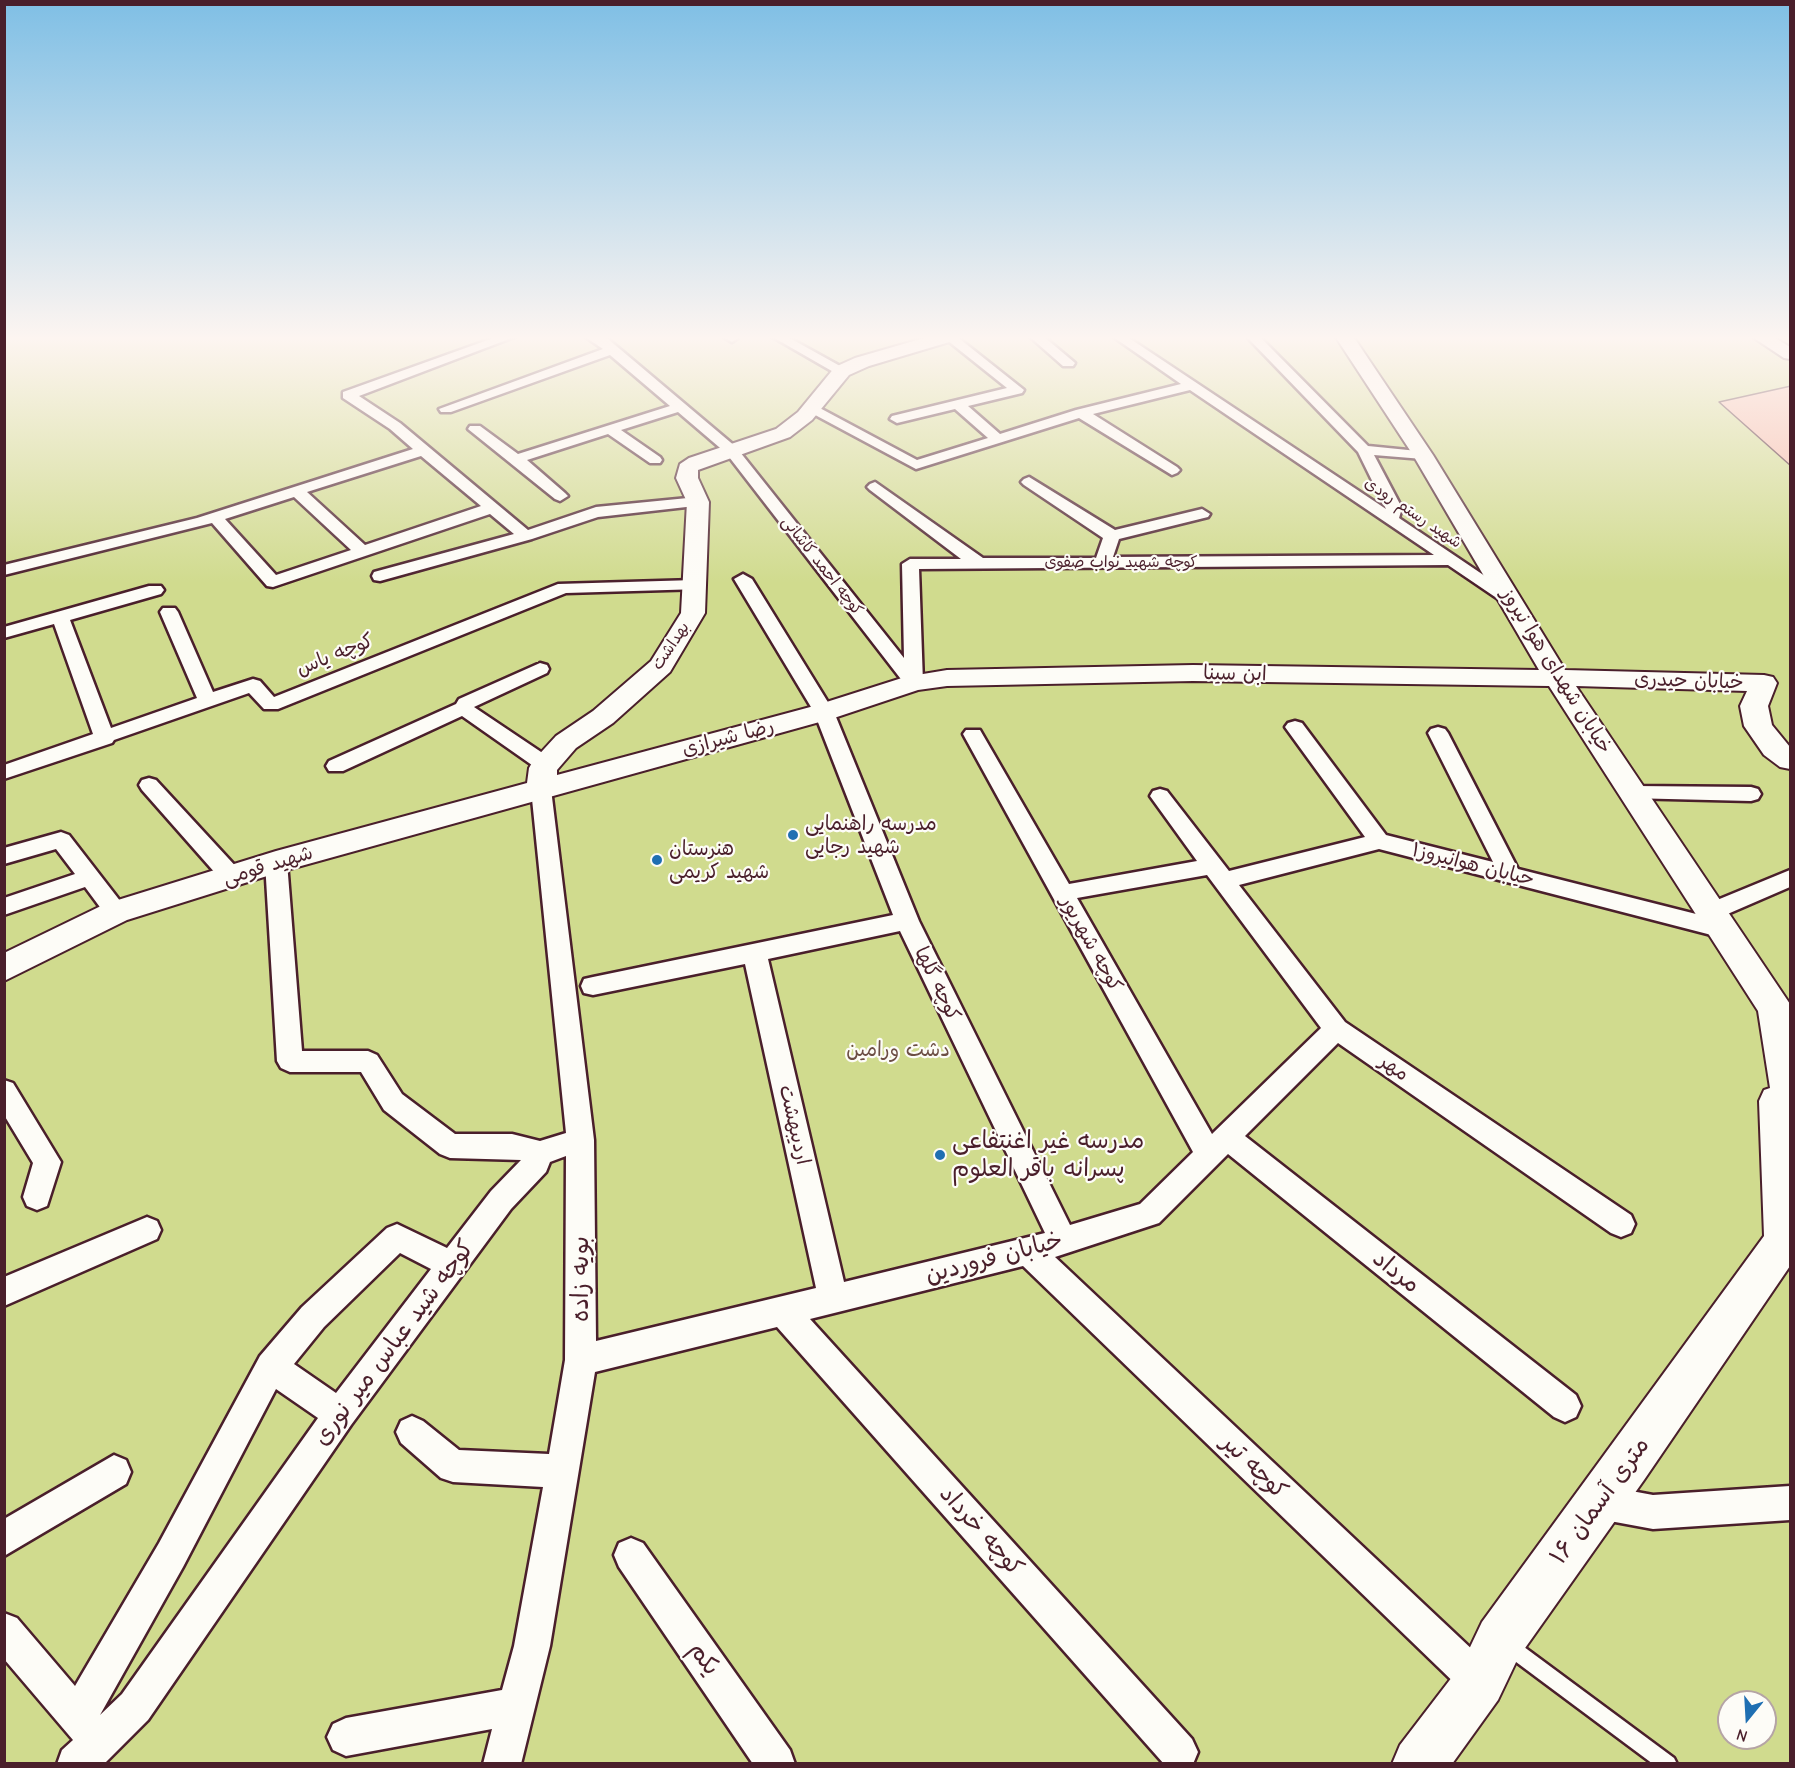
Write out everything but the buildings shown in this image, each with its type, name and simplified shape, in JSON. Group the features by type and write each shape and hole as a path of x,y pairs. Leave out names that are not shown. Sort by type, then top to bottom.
{"street":[{"path":"384,419 526,536"},
{"path":"516,459 643,419"},
{"name":"کوچه احمد کاشانی","path":"694,419 731,450 914,682"},
{"path":"731,450 783,433 799,419"},
{"path":"830,419 916,465 1064,419"},
{"path":"974,419 999,439"},
{"path":"1090,419 1172,470"},
{"name":"شهید رستم رودی","path":"1240,419 1510,599"},
{"path":"1333,419 1364,450 1395,508 1391,519"},
{"name":"خیابان شهدای هوا نیروز","path":"1399,419 1557,678 1791,1032"},
{"path":"475,429 516,459 560,496"},
{"path":"610,429 655,460"},
{"path":"4,570 215,517 424,450"},
{"name":"بهداشت","path":"543,777 566,742 603,717 662,666 693,613 698,502 687,478 687,468 731,450"},
{"path":"1364,450 1423,455"},
{"path":"1029,482 1112,536 1202,514"},
{"path":"875,487 978,563"},
{"path":"297,491 363,552"},
{"path":"380,576 526,536 596,512 698,502"},
{"path":"215,517 273,582 492,508"},
{"path":"1103,562 1112,536"},
{"name":"کوچه شهید نواب صفوی","path":"914,682 910,564 1450,560"},
{"name":"کوچه گلها","path":"743,579 824,712 907,921 1063,1240"},
{"name":"کوچه یاس","path":"4,772 105,739 253,685 271,705 564,588 695,585"},
{"path":"4,633 155,590"},
{"path":"169,612 208,702"},
{"path":"60,617 105,739"},
{"path":"336,766 463,708 466,703 540,669"},
{"name":"ابن سینا","path":"914,682 947,678 1193,673 1557,678"},
{"name":"خیابان حیدری","path":"1557,678 1764,683 1754,706 1758,726 1774,749 1791,760"},
{"name":"رضا شیرازی","path":"543,777 824,712 914,682"},
{"path":"1764,683 1791,692"},
{"path":"463,708 543,777"},
{"path":"1295,727 1379,841"},
{"path":"1438,733 1510,874"},
{"name":"کوچه شهریور","path":"972,734 1062,893 1217,1146"},
{"name":"شهید قومی","path":"4,969 116,912 543,777"},
{"name":"بویه زاده","path":"502,1764 532,1646 581,1360 580,1140 543,777"},
{"path":"149,785 232,877"},
{"path":"1634,793 1751,794"},
{"name":"مهر","path":"1160,796 1336,1029 1621,1224"},
{"path":"4,856 61,840 116,912"},
{"name":"حیابان هوانیروز۱","path":"1062,893 1218,873 1379,841 1510,874 1718,920"},
{"path":"276,862 290,1061 368,1062 393,1102 450,1146 512,1146 540,1153 580,1140"},
{"path":"4,908 89,877"},
{"path":"1718,920 1791,878"},
{"path":"593,986 907,921"},
{"name":"اردیبهشت","path":"754,951 833,1298"},
{"name":"خیابان شهدای هوا نیروز","path":"1771,1003 1781,1040 1786,1096"},
{"name":"خیابان فروردین","path":"581,1360 1028,1251 1149,1214 1336,1029"},
{"path":"4,1092 47,1162 37,1197"},
{"name":"۱۶ متری آسمان","path":"1419,1764 1480,1682 1500,1640 1787,1231 1786,1096"},
{"name":"مرداد","path":"1217,1146 1565,1406"},
{"name":"کوچه شید عباس میر نوری","path":"84,1740 135,1707 340,1414 501,1200 536,1163 540,1153"},
{"path":"4,1292 147,1230"},
{"path":"4,1631 84,1740 171,1555 272,1367 313,1317 397,1237 452,1265"},
{"name":"کوچه تیر","path":"1028,1251 1480,1682"},
{"name":"کوچه خرداد","path":"783,1311 1179,1752"},
{"path":"272,1367 340,1414"},
{"path":"412,1432 453,1466 562,1471"},
{"path":"4,1539 114,1472"},
{"path":"1599,1502 1653,1512 1791,1503"},
{"name":"یکم","path":"631,1556 776,1764"},
{"path":"346,1737 517,1706"}],"lane":[{"path":"1500,1640 1668,1764"}],"green space":[{"name":"دشت ورامین","path":"5,419 1790,419 1790,1763 5,1764"}],"place":[{"name":"مدرسه راهنمایی شهید رجایی","path":"793,835"},
{"name":"هنرستان شهید کریمی","path":"657,860"},
{"name":"مدرسه غیر اغنتفاعی پسرانه باقر العلوم","path":"940,1155"}]}
